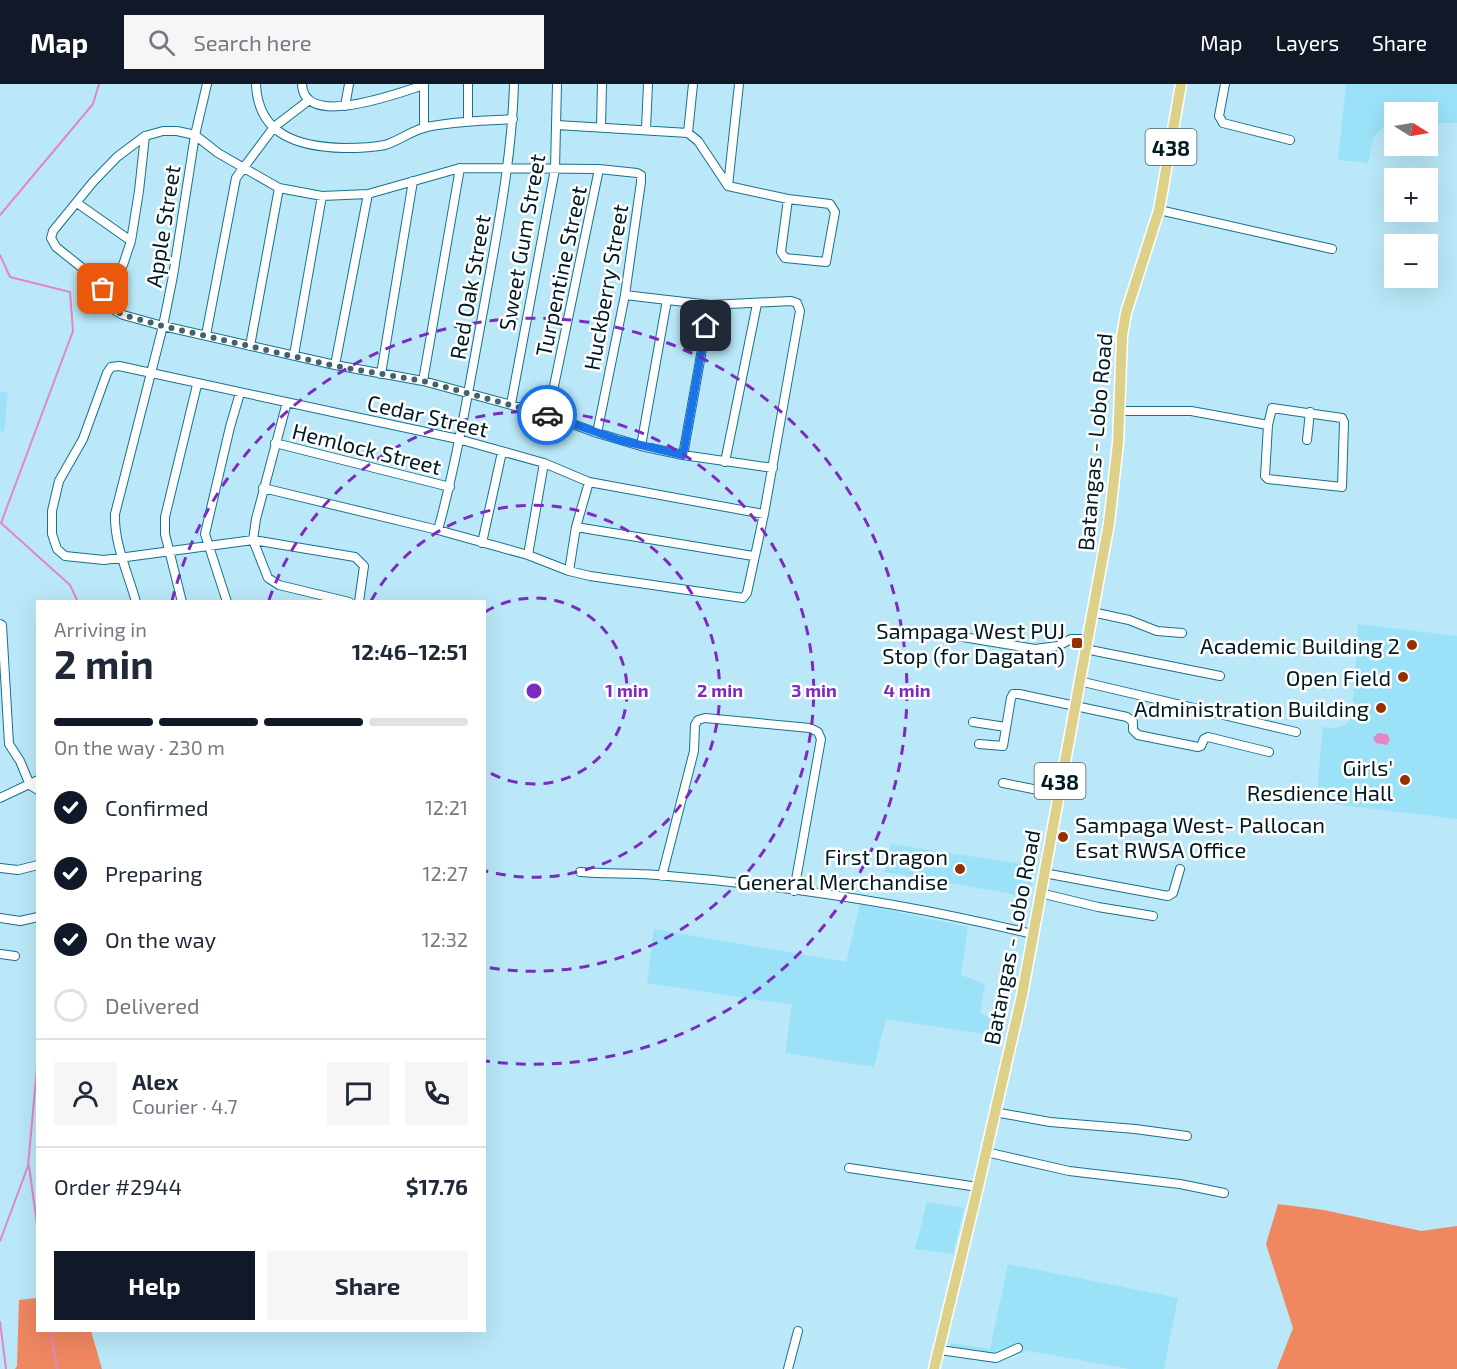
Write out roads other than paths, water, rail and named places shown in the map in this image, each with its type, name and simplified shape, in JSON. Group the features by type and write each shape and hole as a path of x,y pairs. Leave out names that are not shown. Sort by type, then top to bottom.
{"main road":[{"name":"Batangas - Lobo Road","path":"934,1369 1015,1026 1110,514 1118,443 1122,336 1126,312 1159,210 1181,84"}],"street":[{"name":"Apple Street","path":"135,600 124,557 117,542 114,528 115,514 163,326 195,135 207,84"},
{"path":"256,84 256,99 263,116 274,128 297,142 321,147 369,148 387,145 424,128 468,121 513,119"},
{"path":"302,84 303,95 308,101 345,106 379,100 424,84 424,128"},
{"path":"345,106 349,84"},
{"path":"468,84 468,121"},
{"name":"Red Oak Street","path":"438,530 450,487 468,394 508,167 514,84"},
{"name":"Sweet Gum Street","path":"511,404 555,169 557,84"},
{"path":"601,127 602,84"},
{"path":"646,129 648,84"},
{"path":"688,133 693,84"},
{"path":"728,186 738,84"},
{"path":"1225,84 1219,117 1223,123 1290,140"},
{"path":"206,335 236,178 274,128 308,101"},
{"path":"557,125 688,133 698,141 728,186 788,199 830,204 834,207 833,224 826,262 785,258 782,255 788,199"},
{"path":"599,169 460,168 368,194 322,196 279,188 243,169 195,135 163,131 145,136 117,156 53,231 51,238 56,247 86,271 103,300 123,315 335,366 423,381 548,415 641,446 683,455 773,468"},
{"path":"103,300 103,289 123,265 131,241 145,136"},
{"path":"423,381 460,168"},
{"name":"Huckberry Street","path":"597,433 625,295 641,182 637,172 599,169"},
{"name":"Turpentine Street","path":"548,415 599,169"},
{"path":"381,374 412,181"},
{"path":"250,346 279,188"},
{"path":"335,366 368,194"},
{"path":"294,355 322,196"},
{"path":"77,203 131,241"},
{"path":"1159,210 1332,249"},
{"path":"263,488 438,530 528,555 569,571 590,576 743,598 747,593 773,468 800,310 798,303 791,301 710,304 625,295"},
{"path":"641,446 667,300"},
{"path":"683,455 710,304"},
{"path":"725,462 757,304"},
{"name":"Cedar Street","path":"124,557 90,560 65,556 57,549 52,534 52,511 59,481 83,439 107,373 111,367 118,366 197,385 458,439 544,463 589,482 764,514"},
{"path":"181,600 165,534 165,517 197,385"},
{"path":"226,600 205,534 240,393"},
{"path":"287,402 263,488 253,540 268,578 279,585 341,600"},
{"path":"1272,408 1342,418 1344,422 1342,487 1268,479 1265,476 1268,424 1272,408"},
{"path":"1118,411 1191,411 1268,424"},
{"path":"1307,440 1310,412"},
{"name":"Hemlock Street","path":"275,443 450,487"},
{"path":"482,543 502,452"},
{"path":"528,555 544,463"},
{"path":"569,571 576,527 589,482"},
{"path":"576,527 753,556"},
{"path":"124,557 253,540 355,557 364,566 358,600"},
{"path":"1092,612 1129,620 1156,631 1182,633"},
{"path":"0,624 2,625 4,744 20,762 35,785 0,798"},
{"path":"945,634 1035,649 1058,646 1071,639 1220,676"},
{"path":"1079,681 1296,732"},
{"path":"979,744 1003,746 1013,694 1127,717 1133,722 1133,730 1138,735 1198,747 1208,737 1269,752"},
{"path":"662,876 694,751 694,725 698,720 705,718 810,728 818,732 821,739 794,891"},
{"path":"973,722 1006,727"},
{"path":"1003,783 1058,794"},
{"path":"0,868 18,870 36,866"},
{"path":"1044,873 1168,896 1173,893 1180,869"},
{"path":"580,872 662,876 860,898 1032,934"},
{"path":"1040,894 1098,907 1153,915"},
{"path":"0,918 20,921 36,917"},
{"path":"0,954 15,956"},
{"path":"994,1112 1050,1122 1187,1136"},
{"path":"986,1152 1069,1171 1180,1184 1224,1193"},
{"path":"849,1168 978,1187"},
{"path":"788,1369 798,1331"},
{"path":"940,1350 996,1358 1018,1348"}],"waterway":[{"path":"0,215 93,104 99,84"},
{"path":"0,255 10,277 70,292 73,331 1,523 70,585 77,600"},
{"path":"0,1241 28,1166 36,1079"},
{"path":"29,1166 36,1217"},
{"path":"0,1322 6,1369"},
{"path":"50,1332 57,1369"}],"place":[{"name":"Sampaga West PUJ Stop (for Dagatan)","path":"1077,643"},
{"name":"Academic Building 2","path":"1412,645"},
{"name":"Open Field","path":"1403,677"},
{"name":"Administration Building","path":"1381,708"},
{"name":"Girls' Resdience Hall","path":"1405,780"},
{"name":"Sampaga West- Pallocan Esat RWSA Office","path":"1063,837"},
{"name":"First Dragon General Merchandise","path":"960,869"}]}
